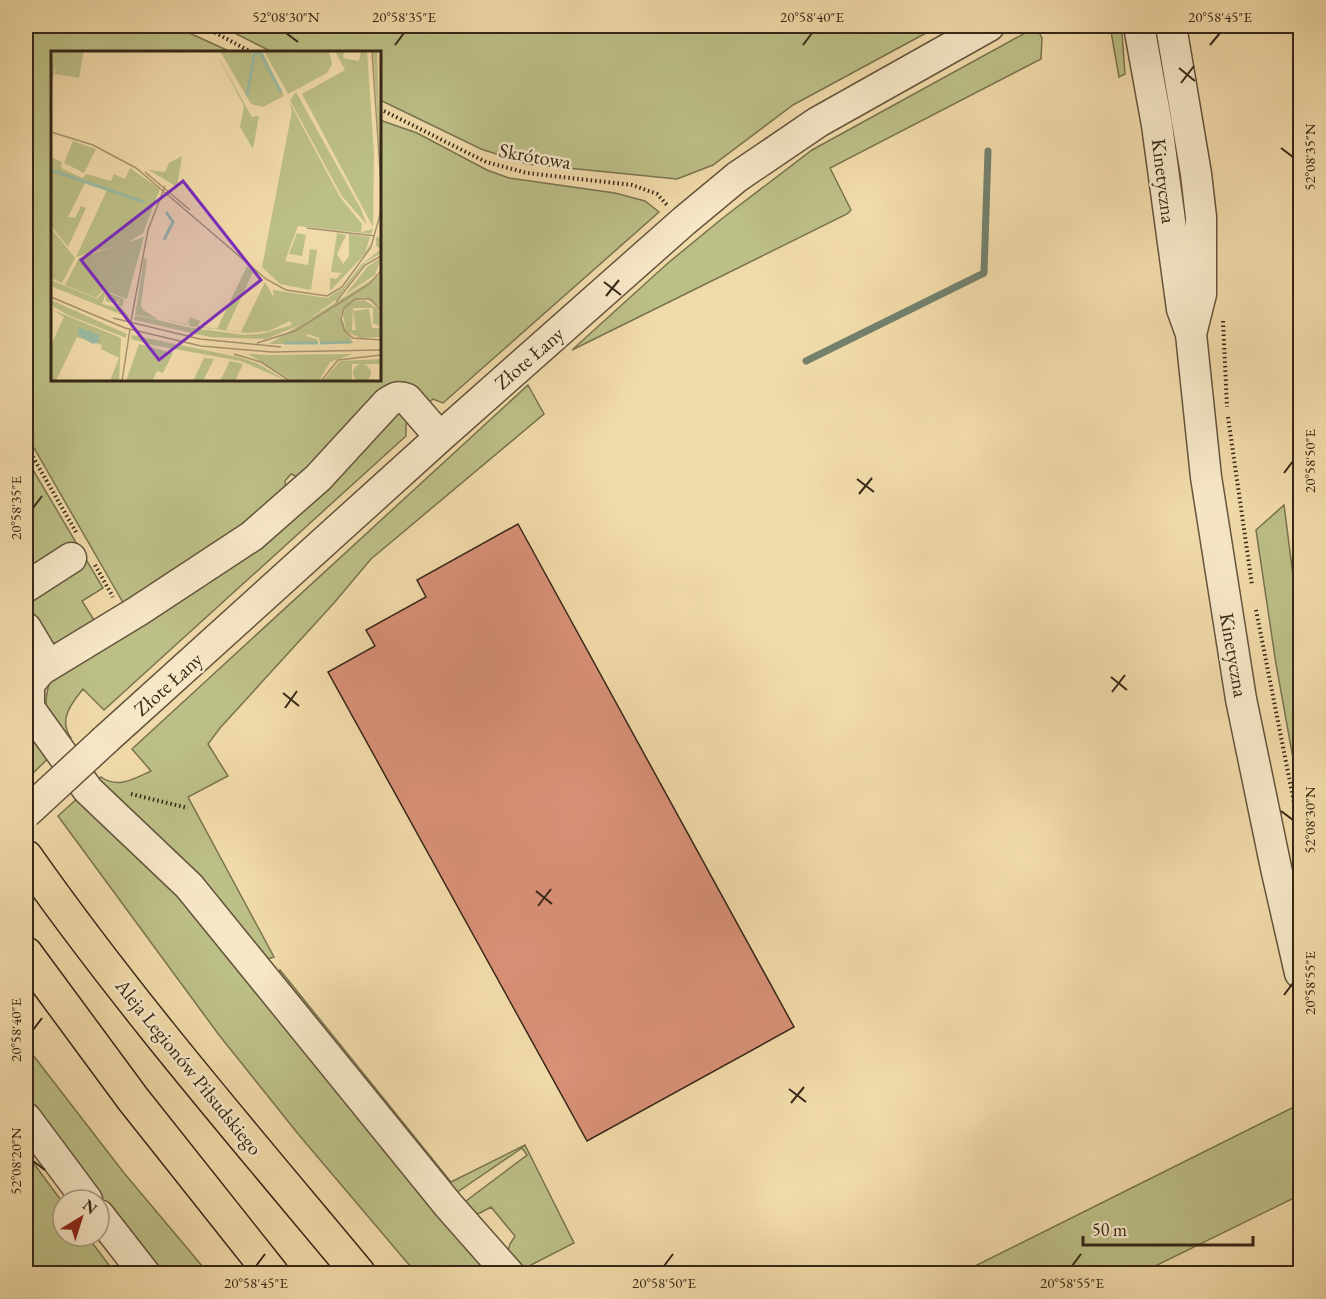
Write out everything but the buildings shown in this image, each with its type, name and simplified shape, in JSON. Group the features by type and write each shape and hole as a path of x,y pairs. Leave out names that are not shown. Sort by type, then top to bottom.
{"highway":[{"name":"Aleja Legionów Piłsudskiego","path":"26,857 130,995 359,1274"},
{"path":"26,954 133,1099 272,1274"}],"street":[{"name":"Złote Łany","path":"26,813 440,437 684,221 737,177 818,122 989,26"},
{"name":"Kinetyczna","path":"1139,26 1157,125 1182,309 1191,334 1206,477 1241,699 1300,973"},
{"name":"Kinetyczna","path":"1171,26 1201,217 1201,294 1191,334"},
{"path":"440,437 406,399 401,396 394,397 360,430 318,478 252,536 147,605 41,669 29,684 29,708 88,790 189,886 449,1206 509,1274"},
{"path":"26,587 71,558"},
{"path":"26,628 48,665"},
{"path":"26,1118 78,1188"},
{"path":"111,1230 145,1274"}],"path":[{"path":"203,26 249,51"},
{"name":"Skrótowa","path":"381,110 486,162 527,173 632,185 657,194 684,221"},
{"path":"1222,313 1227,409 1253,594"},
{"path":"1255,606 1300,833"},
{"path":"98,800 110,790 188,808"}],"green space":[{"path":"26,26 174,26 229,51 51,51 51,381 381,381 381,120 417,133 487,170 509,178 615,193 645,201 659,212 443,403 433,399 426,405 411,388 302,479 291,474 285,481 287,493 125,606 26,434"},
{"path":"221,26 939,26 793,105 713,165 677,179 527,164 481,149 381,100 381,51 270,51"},
{"path":"1110,26 1116,26 1122,34 1125,74 1119,77"},
{"path":"1036,27 1042,38 1041,59 830,168 851,210 847,214 572,350 668,263 812,150"},
{"path":"528,385 544,414 371,559 208,744 228,776 188,797 274,957 265,960 96,781 101,777 107,781 126,782 151,771 132,749"},
{"path":"400,412 412,419 406,424 406,436 104,710 83,689 68,712 66,725 71,738 66,743 51,720 46,707 50,681 385,416"},
{"path":"26,458 103,588 82,601 97,625 55,649 26,619"},
{"path":"1284,505 1300,630 1300,797 1276,664 1256,530"},
{"path":"26,713 53,754 32,774 26,764"},
{"path":"82,794 165,877 497,1273 416,1273 299,1135 219,1035 58,816"},
{"path":"280,970 451,1182 525,1145 574,1243 527,1267 532,1273 517,1273 507,1254 515,1236 491,1207 471,1215 463,1205 527,1155 522,1148 453,1195 275,978"},
{"path":"26,1046 124,1173 208,1273 157,1273 111,1214 111,1188 90,1188 26,1106"},
{"path":"1300,1104 1300,1195 1141,1273 961,1273"},
{"path":"26,1153 52,1188 51,1248 96,1248 115,1273 26,1273"}],"waterway":[{"path":"806,361 984,273 988,151"}]}
